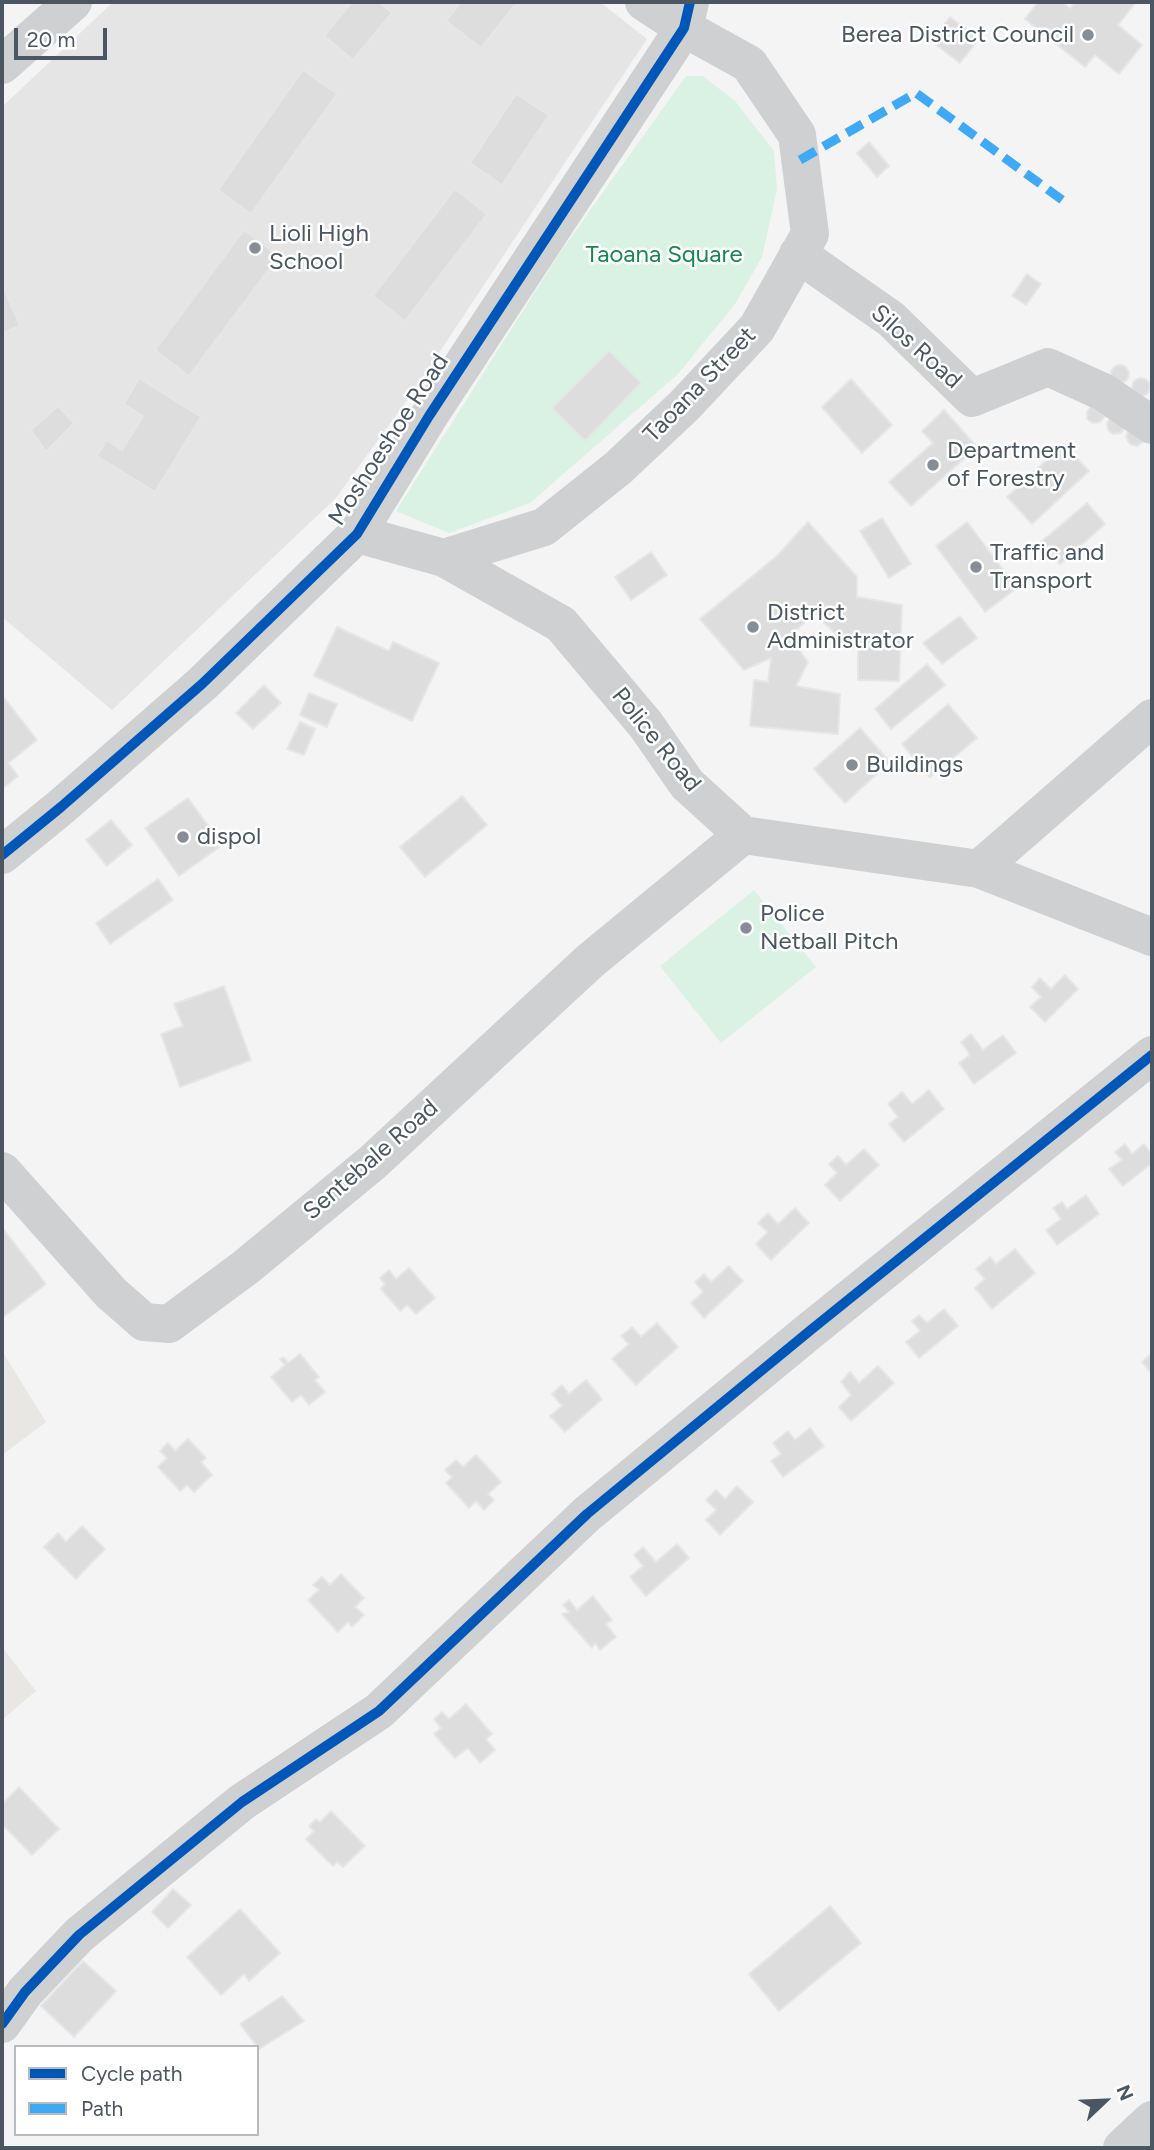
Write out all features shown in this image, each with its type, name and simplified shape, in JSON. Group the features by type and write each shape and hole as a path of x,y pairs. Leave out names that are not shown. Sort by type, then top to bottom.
{"street":[{"path":"2,65 73,2"},
{"name":"Taoana Street","path":"444,558 544,527 618,468 684,406 757,328 810,234 797,135 749,64 687,15 644,2"},
{"name":"Moshoeshoe Road","path":"2,855 202,684 357,534 429,416 687,15"},
{"name":"Silos Road","path":"798,254 891,318 972,398 1048,368 1103,392 1152,425"},
{"path":"357,534 444,558"},
{"name":"Police Road","path":"444,558 561,624 646,725 687,784 743,835"},
{"path":"979,869 1152,718"},
{"path":"743,835 979,869 1152,937"},
{"name":"Sentebale Road","path":"2,1171 111,1293 144,1322 169,1324 246,1267 373,1162 590,961 743,835"},
{"path":"2,2024 25,1992 79,1935 242,1802 379,1711 587,1514 1152,1055"},
{"path":"1122,2148 1152,2120"}],"shaded area":[{"name":"Lioli High School","path":"113,2 600,2 647,39 415,389 336,498 112,710 2,617 2,107"},
{"path":"2,1351 46,1422 2,1455"},
{"path":"2,1647 36,1691 2,1720"}],"green space":[{"name":"Taoana Square","path":"686,76 703,76 735,101 774,151 777,189 762,257 735,304 678,374 530,503 449,533 396,511 559,254"},
{"name":"Police Netball Pitch","path":"754,890 816,967 721,1043 660,966"}],"building":[{"path":"352,2 379,2 392,13 353,60 324,36"},
{"path":"461,2 517,2 481,48 446,21"},
{"name":"Berea District Council","path":"1038,2 1062,2 1070,8 1075,2 1136,2 1118,25 1142,45 1119,74 1095,55 1085,67 1025,19"},
{"path":"950,17 979,39 960,63 931,41"},
{"path":"303,70 337,94 251,214 218,190"},
{"path":"516,94 549,115 502,185 470,163"},
{"path":"869,142 889,166 877,177 857,153"},
{"path":"455,189 487,214 405,321 373,296"},
{"path":"244,230 279,256 189,376 155,350"},
{"path":"1027,274 1041,284 1026,305 1012,296"},
{"path":"2,284 20,326 2,333"},
{"path":"609,351 641,383 585,441 552,408"},
{"path":"1120,365 1126,368 1129,374 1126,380 1120,383 1114,380 1111,374 1114,368"},
{"path":"139,378 201,417 155,492 97,456 106,440 122,450 143,416 124,404"},
{"path":"1141,378 1147,381 1150,387 1147,393 1141,396 1135,393 1132,387 1135,381"},
{"path":"851,379 892,425 862,453 822,407"},
{"path":"58,406 74,423 46,452 31,430"},
{"path":"1091,406 1105,416 1100,422 1093,423 1087,419"},
{"name":"Department of Forestry","path":"944,410 977,447 911,506 889,482 933,443 922,431"},
{"path":"1111,417 1125,427 1121,433 1113,434 1108,430 1107,423"},
{"path":"1128,431 1145,439 1137,446 1130,444 1126,437"},
{"path":"1064,444 1089,471 1032,524 1007,497"},
{"path":"1087,503 1105,524 1060,564 1041,542"},
{"path":"882,518 911,564 889,578 860,531"},
{"name":"District Administrator","path":"808,522 857,577 857,597 902,605 899,681 858,680 858,635 837,635 815,614 789,636 808,662 796,686 840,694 838,734 750,726 754,680 768,682 771,658 744,670 700,619 777,556"},
{"name":"Traffic and Transport","path":"967,522 1017,588 985,612 936,546"},
{"path":"651,552 667,575 631,600 615,577"},
{"path":"960,616 977,638 942,664 923,643"},
{"path":"337,627 389,651 393,642 439,663 412,721 314,676"},
{"name":"Buildings","path":"927,664 945,685 891,729 875,709"},
{"path":"264,685 281,703 253,729 236,713"},
{"path":"309,693 337,704 327,727 300,715"},
{"path":"2,695 37,740 8,763 18,776 2,789"},
{"name":"Buildings","path":"948,704 977,738 930,777 902,744"},
{"path":"300,722 315,729 304,755 287,749"},
{"name":"Buildings","path":"860,728 890,762 845,803 814,769"},
{"path":"462,796 487,825 425,877 400,847"},
{"name":"dispol","path":"188,798 222,845 179,876 145,828"},
{"path":"111,820 132,845 107,866 86,840"},
{"path":"158,879 173,900 110,944 96,923"},
{"path":"1065,975 1078,989 1045,1022 1030,1007 1041,997 1032,987 1040,978 1051,989"},
{"path":"224,986 251,1060 180,1087 161,1034 183,1026 174,1004"},
{"path":"971,1034 983,1050 1003,1035 1016,1053 974,1084 959,1063 970,1055 961,1042"},
{"path":"929,1090 944,1109 904,1142 889,1124 898,1117 888,1104 902,1092 912,1104"},
{"path":"1125,1144 1132,1154 1144,1144 1152,1155 1152,1163 1123,1186 1109,1169 1122,1160 1115,1152"},
{"path":"864,1149 879,1165 840,1201 825,1185 837,1173 829,1164 838,1156 846,1165"},
{"path":"1086,1195 1099,1214 1057,1245 1046,1230 1061,1219 1053,1208 1062,1202 1067,1209"},
{"path":"795,1208 809,1223 771,1260 756,1244 768,1232 758,1223 768,1213 778,1224"},
{"path":"4,1230 46,1284 2,1318 2,1232"},
{"path":"1015,1249 1035,1273 992,1309 975,1288 985,1279 976,1269 990,1257 996,1264"},
{"path":"729,1266 743,1281 704,1318 691,1303 703,1292 695,1282 704,1274 711,1282"},
{"path":"409,1268 435,1298 416,1314 407,1305 400,1311 381,1289 385,1284 380,1278 389,1270 396,1279"},
{"path":"944,1309 958,1326 919,1358 906,1342 920,1331 912,1321 919,1315 927,1323"},
{"path":"657,1323 678,1347 636,1385 612,1359 629,1344 621,1336 632,1327 641,1337"},
{"path":"1152,1353 1152,1374 1142,1362"},
{"path":"300,1354 319,1377 315,1380 325,1392 309,1405 301,1395 292,1402 271,1377 285,1365 280,1359 283,1357 288,1363"},
{"path":"878,1366 894,1383 851,1421 839,1407 851,1395 841,1382 850,1372 859,1383"},
{"path":"586,1380 602,1399 565,1432 550,1416 562,1406 552,1394 562,1385 569,1394"},
{"path":"810,1428 824,1446 783,1477 771,1461 781,1454 773,1443 788,1431 795,1440"},
{"path":"188,1439 206,1458 201,1462 212,1475 194,1492 187,1485 180,1491 158,1467 167,1458 160,1451 168,1443 175,1451"},
{"path":"476,1455 501,1482 488,1494 494,1500 484,1510 476,1501 469,1508 446,1483 452,1477 445,1470 456,1460 463,1467"},
{"path":"737,1486 753,1502 720,1535 706,1520 716,1510 706,1500 716,1490 725,1499"},
{"path":"82,1526 105,1549 76,1579 44,1547 58,1533 66,1542"},
{"path":"677,1544 689,1558 646,1596 630,1577 643,1566 634,1555 643,1547 656,1562"},
{"path":"341,1574 364,1598 355,1607 364,1615 352,1627 348,1622 338,1632 308,1600 319,1590 313,1585 322,1577 330,1585"},
{"path":"593,1596 612,1620 606,1624 616,1637 600,1650 595,1643 592,1648 562,1614 569,1612 563,1605 569,1600 577,1610"},
{"path":"466,1704 492,1734 486,1739 495,1750 480,1763 468,1748 455,1758 434,1734 441,1728 434,1719 442,1712 449,1719"},
{"path":"19,1787 59,1829 32,1855 2,1824 2,1804"},
{"path":"331,1811 365,1846 343,1867 337,1862 333,1866 306,1839 314,1831 309,1826 316,1819 320,1822"},
{"path":"173,1889 191,1905 168,1928 152,1912"},
{"path":"830,1906 861,1943 779,2011 749,1974"},
{"path":"240,1909 280,1953 249,1981 244,1974 221,1995 187,1957"},
{"path":"83,1961 116,1991 74,2037 41,2006"},
{"path":"282,1996 304,2021 259,2049 259,2045 256,2045 240,2024"}],"marked path":[{"path":"800,160 916,93 1065,202"}],"cycle path":[{"path":"2,855 202,684 357,534 429,416 684,28 690,2"},
{"path":"2,2024 25,1992 79,1935 242,1802 379,1711 587,1514 1152,1055"}],"place":[{"name":"Berea District Council","path":"1088,35"},
{"name":"Lioli High School","path":"255,248"},
{"name":"Department of Forestry","path":"933,465"},
{"name":"Traffic and Transport","path":"976,567"},
{"name":"District Administrator","path":"753,627"},
{"name":"Buildings","path":"852,765"},
{"name":"dispol","path":"183,837"},
{"name":"Police Netball Pitch","path":"746,928"}]}
